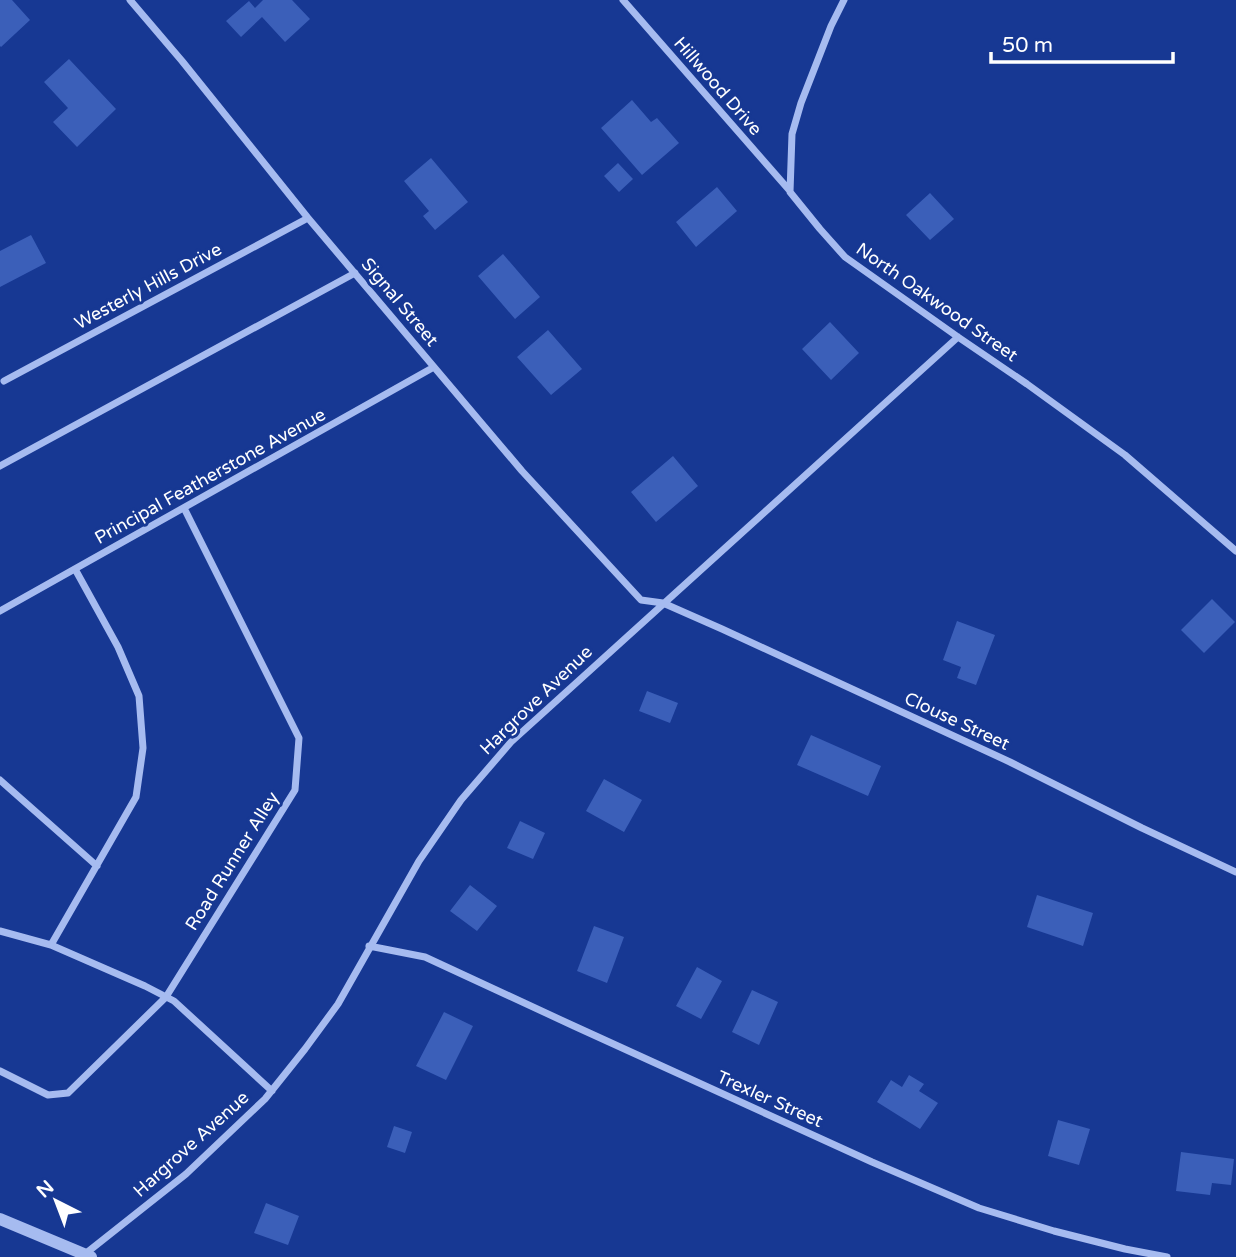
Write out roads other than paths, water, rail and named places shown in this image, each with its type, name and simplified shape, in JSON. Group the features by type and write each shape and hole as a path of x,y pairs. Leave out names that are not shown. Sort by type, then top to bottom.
{"street":[{"name":"Signal Street","path":"130,0 308,218 522,471 641,600 663,603"},
{"name":"Hillwood Drive","path":"623,0 790,192"},
{"path":"790,192 792,134 801,103 844,0"},
{"name":"North Oakwood Street","path":"790,192 845,257 1125,455 1236,551"},
{"name":"Westerly Hills Drive","path":"4,381 308,218"},
{"path":"0,466 355,273"},
{"name":"Hargrove Avenue","path":"86,1256 186,1174 272,1091 338,1004 419,861 461,800 512,742 958,337"},
{"name":"Principal Featherstone Avenue","path":"0,611 434,367"},
{"name":"Road Runner Alley","path":"0,1071 48,1096 68,1093 166,997 295,790 299,738 184,508"},
{"path":"51,945 136,797 142,748 139,696 118,647 75,569"},
{"name":"Clouse Street","path":"663,603 1010,762 1236,872"},
{"path":"0,780 97,866"},
{"path":"0,932 51,945 174,1001 272,1091"},
{"name":"Trexler Street","path":"369,946 425,957 848,1151 979,1208 1054,1231 1167,1257"},
{"path":"0,1219 86,1256"}]}
